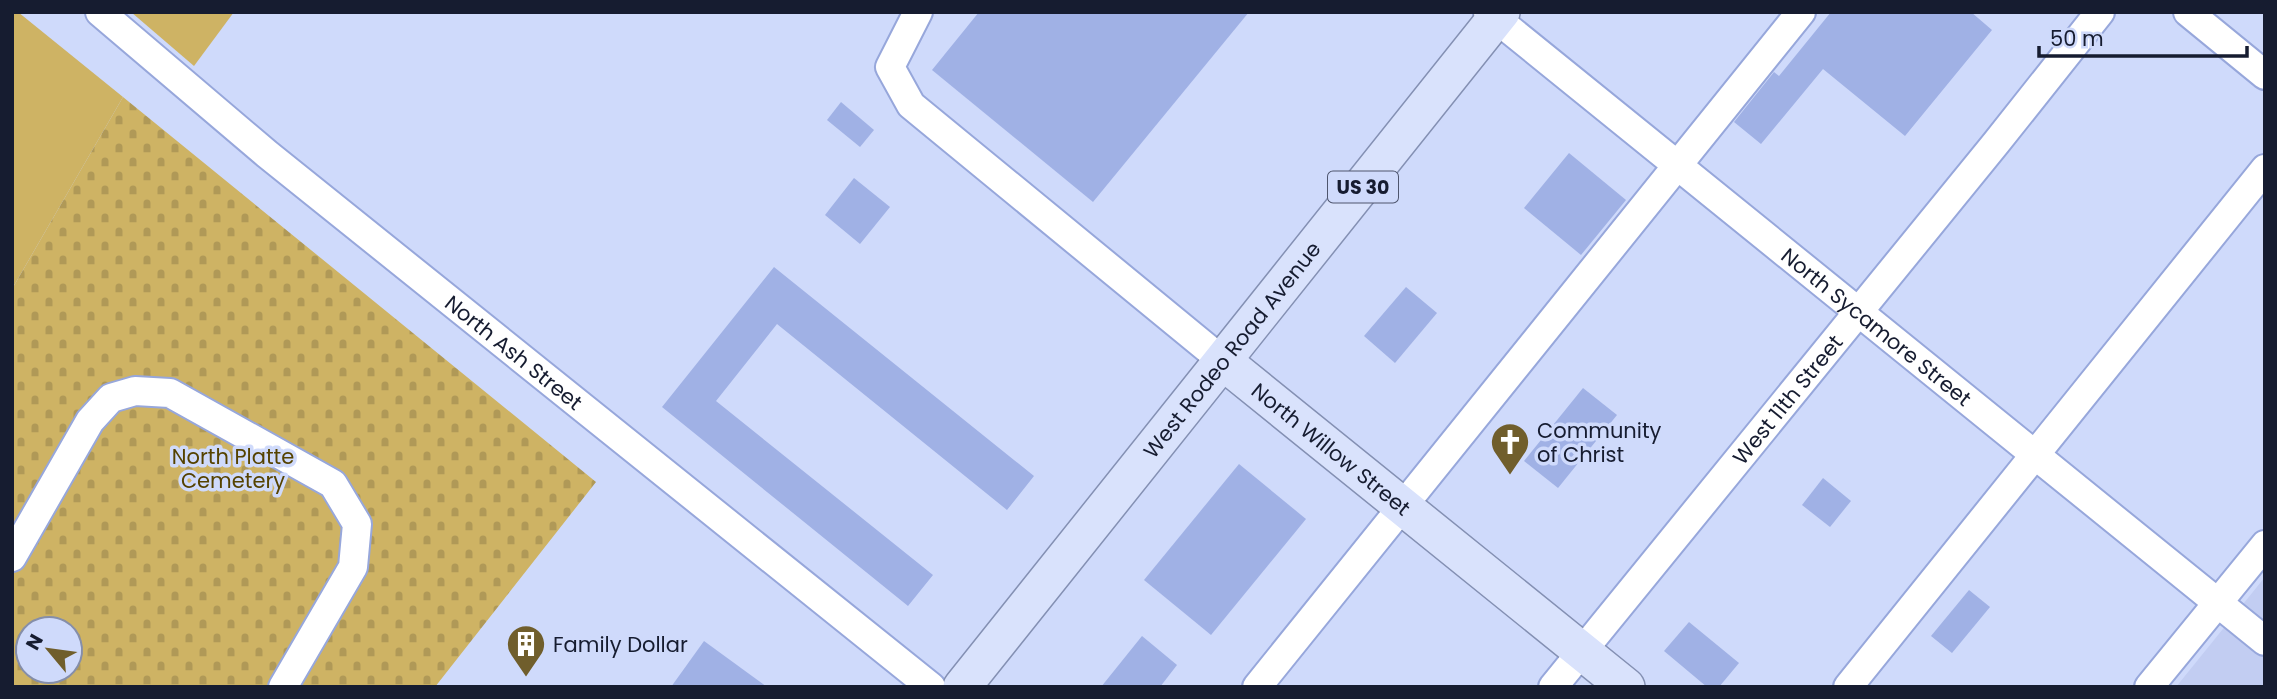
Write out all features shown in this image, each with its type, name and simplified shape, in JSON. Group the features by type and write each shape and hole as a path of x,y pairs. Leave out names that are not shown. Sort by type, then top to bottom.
{"main road":[{"name":"West Rodeo Road Avenue","path":"962,687 1224,362 1495,14"},
{"name":"North Willow Street","path":"1224,362 1626,687"}],"street":[{"name":"North Ash Street","path":"100,12 267,154 931,687"},
{"name":"North Willow Street","path":"918,12 890,67 911,104 1224,362"},
{"path":"1257,687 1801,12"},
{"name":"West 11th Street","path":"1553,687 1996,143 2099,12"},
{"path":"2188,12 2265,75"},
{"name":"North Sycamore Street","path":"1495,14 1857,312 2265,641"},
{"path":"1848,687 2265,169"},
{"path":"12,557 90,421 111,398 135,391 170,393 333,484 358,524 353,567 283,687"},
{"path":"2149,687 2265,545"}],"shaded area":[{"path":"2265,577 2265,687 2176,687"}],"green space":[{"path":"12,12 18,12 123,97 12,289"},
{"path":"131,12 234,12 194,66"},
{"name":"North Platte Cemetery","path":"123,97 596,482 435,687 12,687 12,289"}],"building":[{"path":"979,12 1249,12 1093,202 932,70"},
{"path":"1831,12 1971,12 1992,30 1905,136 1823,69 1761,144 1734,122 1774,72 1779,76"},
{"path":"841,102 874,130 860,147 827,120"},
{"path":"1569,153 1626,200 1581,255 1524,208"},
{"path":"854,178 890,207 860,244 825,215"},
{"path":"774,267 1034,476 1007,510 777,324 716,401 933,575 908,606 662,407"},
{"path":"1406,287 1437,313 1395,363 1364,336"},
{"path":"1583,388 1617,415 1558,488 1524,461"},
{"path":"1239,464 1306,519 1211,635 1144,580"},
{"path":"1823,478 1851,501 1830,527 1802,505"},
{"path":"1969,590 1990,607 1952,653 1931,636"},
{"path":"1689,622 1739,663 1719,687 1707,687 1664,651"},
{"path":"1142,636 1177,665 1160,687 1101,687"},
{"path":"704,641 767,687 671,687"}],"place":[{"name":"Community of Christ","path":"1510,476"},
{"name":"Family Dollar","path":"526,678"}]}
